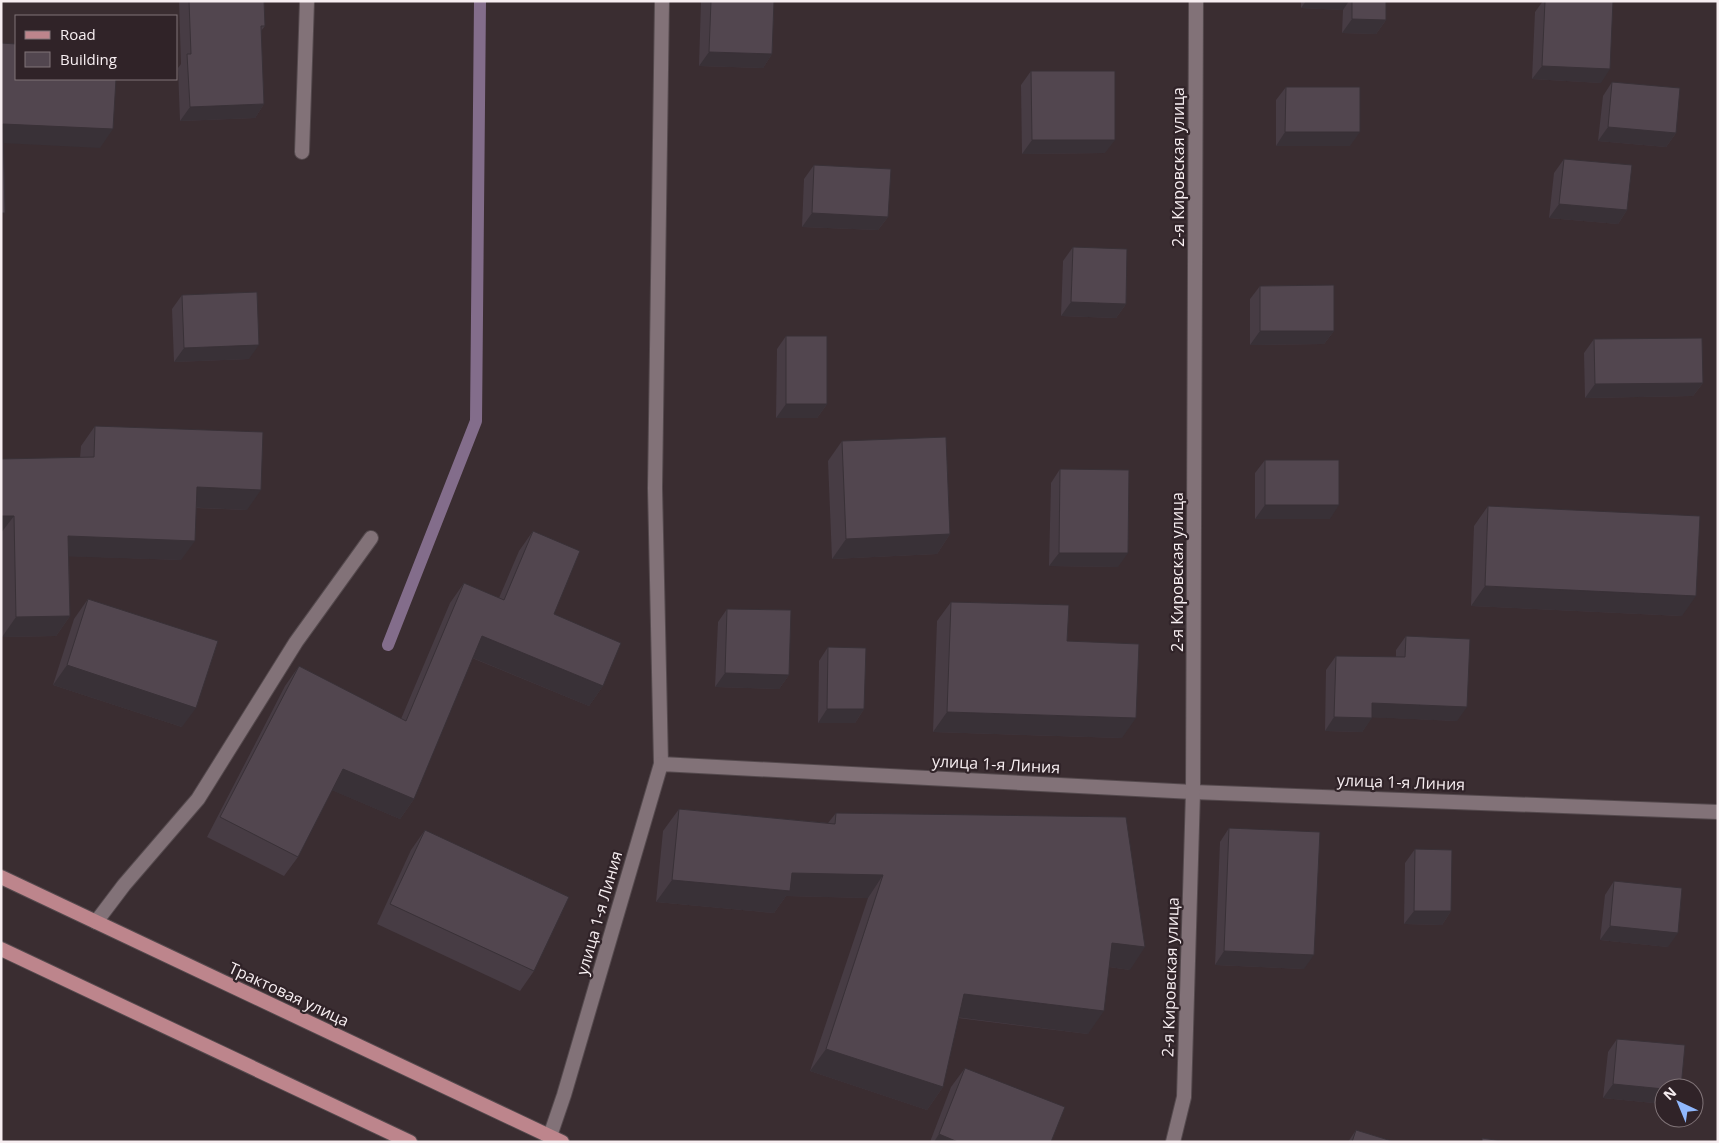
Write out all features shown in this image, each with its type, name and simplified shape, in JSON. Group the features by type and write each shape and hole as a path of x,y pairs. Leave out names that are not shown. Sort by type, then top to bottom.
{"main road":[{"name":"Трактовая улица","path":"1,877 556,1139"},
{"path":"1,949 410,1142"}],"street":[{"path":"302,152 308,1"},
{"path":"662,1 655,488 662,764"},
{"name":"2-я Кировская улица","path":"1173,1142 1184,1096 1194,792 1196,1"},
{"path":"96,922 124,885 198,799 296,642 371,538"},
{"name":"улица 1-я Линия","path":"556,1139 564,1095 662,764 1194,792 1718,812"}],"building":[{"path":"189,1 264,1 265,26 261,26 264,104 190,107 187,54 191,54"},
{"path":"711,1 774,1 772,54 709,52"},
{"path":"1352,1 1386,1 1386,20 1352,19"},
{"path":"1545,1 1613,1 1610,69 1542,66"},
{"path":"1,43 15,44 15,80 116,80 113,129 3,124 5,213 1,213"},
{"path":"1031,71 1115,71 1115,140 1032,140"},
{"path":"1612,82 1680,88 1676,133 1608,127"},
{"path":"1286,87 1360,87 1360,132 1285,132"},
{"path":"1564,159 1632,165 1627,210 1559,204"},
{"path":"814,165 891,169 888,217 812,213"},
{"path":"1073,247 1127,249 1126,304 1071,302"},
{"path":"1334,285 1334,331 1260,331 1260,286"},
{"path":"257,292 259,345 184,348 182,295"},
{"path":"786,336 827,336 827,404 786,404"},
{"path":"1702,338 1703,383 1595,384 1594,339"},
{"path":"95,426 263,432 261,490 197,487 195,541 68,536 70,616 16,617 14,516 1,516 1,459 94,457"},
{"path":"946,437 950,534 846,539 842,441"},
{"path":"1265,460 1339,460 1339,505 1265,505"},
{"path":"1060,469 1129,470 1128,553 1059,553"},
{"path":"1488,506 1700,516 1696,596 1485,586"},
{"path":"533,531 580,551 554,614 621,643 603,686 482,636 414,799 343,769 298,857 220,817 299,666 406,721 464,583 504,600"},
{"path":"88,599 218,641 196,708 67,665"},
{"path":"951,602 1069,605 1067,641 1139,644 1136,718 947,712"},
{"path":"727,609 791,610 789,675 725,673"},
{"path":"1406,636 1470,639 1467,707 1372,703 1372,718 1334,717 1336,656 1405,657"},
{"path":"828,647 866,648 864,709 827,709"},
{"path":"679,809 835,824 836,813 1126,817 1145,947 1112,943 1104,1011 964,994 943,1087 826,1049 883,875 792,873 790,891 672,880"},
{"path":"1229,828 1320,832 1314,955 1224,951"},
{"path":"425,830 569,897 534,971 390,904"},
{"path":"1415,849 1452,850 1451,911 1414,911"},
{"path":"1614,881 1682,888 1678,933 1610,926"},
{"path":"1617,1039 1685,1045 1682,1078 1654,1078 1654,1088 1613,1084"},
{"path":"965,1068 1065,1107 1051,1142 958,1142 939,1134"},
{"path":"1356,1130 1395,1142 1352,1142"},
{"path":"1482,1138 1508,1142 1482,1142"}],"waterway":[{"path":"388,645 476,421 480,1"}]}
